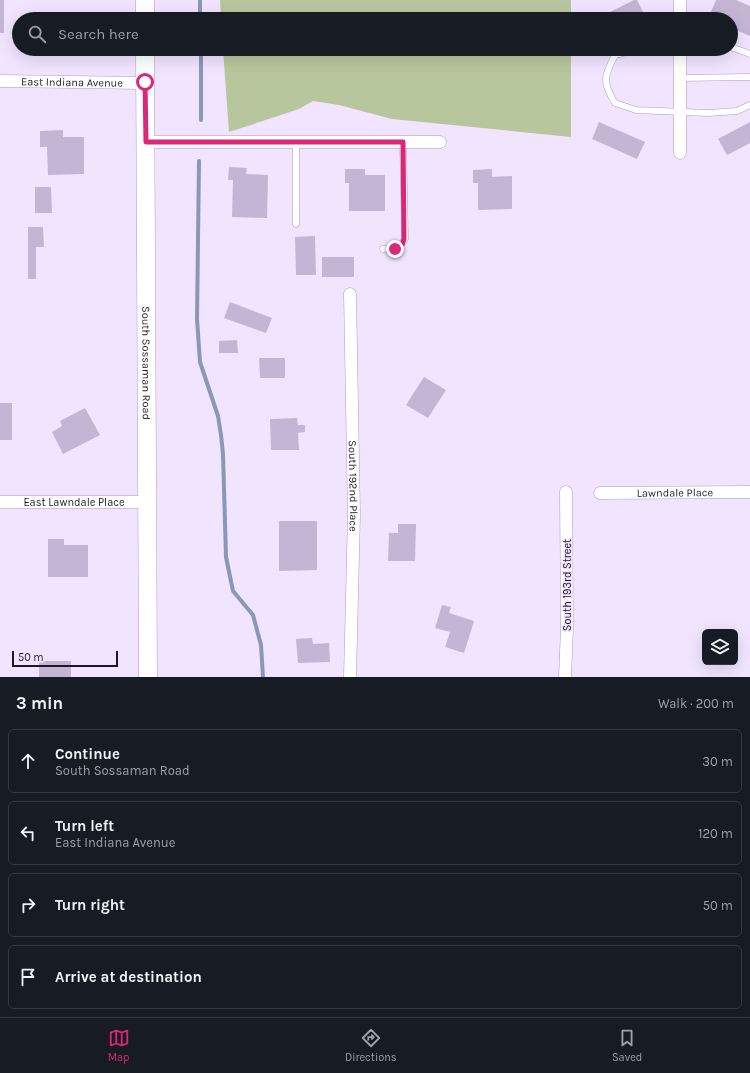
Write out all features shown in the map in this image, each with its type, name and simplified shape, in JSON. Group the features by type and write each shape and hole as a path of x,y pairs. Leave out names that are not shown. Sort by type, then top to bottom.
{"main road":[{"path":"145,0 145,12"},
{"name":"South Sossaman Road","path":"145,56 148,677"}],"street":[{"path":"680,0 680,12"},
{"path":"680,56 680,153"},
{"name":"East Indiana Avenue","path":"0,81 145,82"},
{"path":"146,142 440,142"},
{"name":"South 192nd Place","path":"350,294 354,515 350,677"},
{"name":"South 193rd Street","path":"565,677 567,628 566,492"},
{"name":"Lawndale Place","path":"600,493 750,492"},
{"name":"East Lawndale Place","path":"0,502 148,502"}],"lane":[{"path":"738,49 750,54"},
{"path":"614,56 606,71 607,90 615,103 636,110 708,113 737,111 750,105"},
{"path":"680,78 750,78"},
{"path":"296,142 296,224"},
{"path":"383,249 395,249 402,245 404,239 403,142"}],"green space":[{"path":"220,0 571,0 571,12 221,12"},
{"path":"224,56 571,56 571,137 392,119 339,105 313,101 299,109 229,132"}],"building":[{"path":"0,0 4,0 4,33 0,33"},
{"path":"634,0 637,0 643,12 610,12"},
{"path":"716,0 736,0 750,6 750,36 738,31 738,12 711,12"},
{"path":"599,122 645,142 637,159 592,139"},
{"path":"750,122 750,143 727,155 718,139"},
{"path":"63,130 63,137 84,137 84,174 48,175 47,147 40,147 40,131"},
{"path":"229,167 247,168 246,174 268,175 267,218 232,217 233,180 228,180"},
{"path":"345,169 365,169 365,175 385,175 385,211 349,211 349,183 345,183"},
{"path":"492,169 492,177 512,176 512,209 478,210 478,183 473,183 473,170"},
{"path":"35,187 51,187 52,213 35,213"},
{"path":"28,227 43,227 44,247 36,247 36,279 28,279"},
{"path":"315,236 316,275 296,275 295,237"},
{"path":"322,257 354,257 354,277 322,277"},
{"path":"230,302 272,318 266,333 224,318"},
{"path":"237,340 238,353 219,353 219,341"},
{"path":"259,358 285,358 285,378 260,378"},
{"path":"424,377 446,390 428,418 406,405"},
{"path":"0,403 12,403 12,440 0,440"},
{"path":"85,408 100,435 63,454 52,432 62,426 60,421"},
{"path":"297,418 298,425 305,425 305,432 298,433 299,450 271,450 270,419"},
{"path":"279,521 317,521 317,570 279,571"},
{"path":"398,524 416,524 415,561 388,561 389,533 398,533"},
{"path":"48,539 64,539 64,545 88,545 88,577 48,577"},
{"path":"442,605 451,607 449,613 474,621 464,653 445,647 450,632 435,628"},
{"path":"312,638 313,644 329,643 330,662 298,663 296,639"},
{"path":"39,661 71,661 71,677 39,677"}],"waterway":[{"path":"200,0 200,12"},
{"path":"201,56 201,120"},
{"path":"199,161 197,319 200,362 218,416 221,435 223,454 226,557 233,591 253,615 261,645 263,677"}],"route":[{"path":"145,82 146,142 403,142 405,212 404,239 402,245 395,249"}]}
